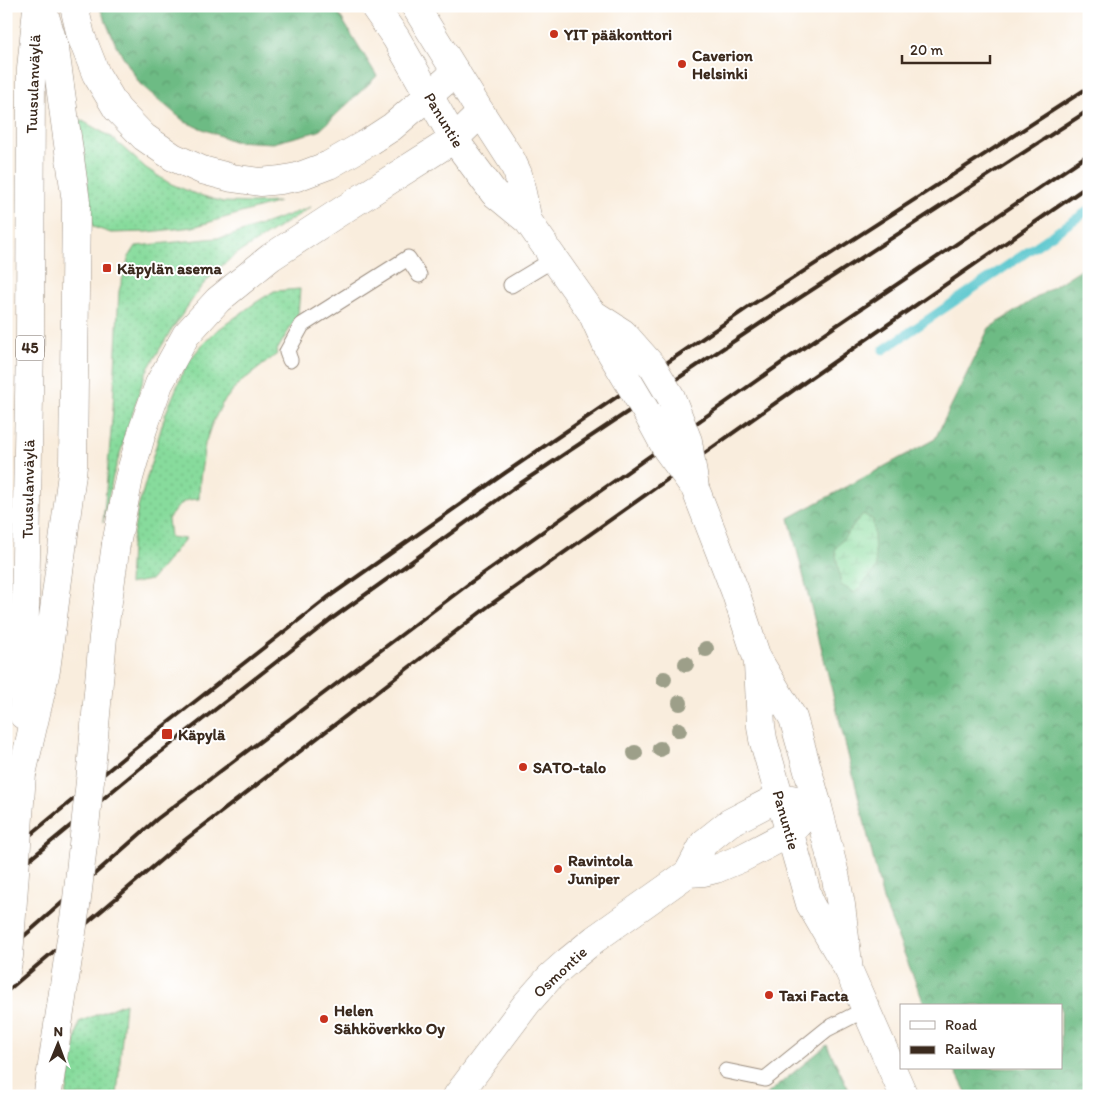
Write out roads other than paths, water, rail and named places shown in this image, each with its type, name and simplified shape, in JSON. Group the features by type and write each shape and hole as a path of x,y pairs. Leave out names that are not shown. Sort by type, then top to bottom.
{"main road":[{"name":"Tuusulanväylä","path":"6,972 22,774 30,334 31,69 37,6"},
{"path":"22,774 46,670 73,466 76,202 55,49 42,6"},
{"path":"74,6 81,36 96,74 117,109 144,137 174,157 202,170 232,178 260,182 281,180 297,177 329,166 392,127 456,72"},
{"name":"Panuntie","path":"374,6 396,38 454,139 494,193 528,221 592,313 623,333 653,367 666,388 688,441 695,488 735,591 758,658 792,718 817,803 842,906 849,971"},
{"name":"Panuntie","path":"416,6 512,161 518,174 528,221"},
{"path":"48,1094 77,900 103,637 116,544 129,478 159,384 186,335 218,300 271,257 414,163 454,139 481,113"},
{"name":"Panuntie","path":"758,658 763,739 810,904 849,971 904,1096"},
{"path":"779,796 817,803"},
{"name":"Osmontie","path":"457,1096 527,1003 550,977 596,939 688,873 704,843 729,823 779,796"},
{"name":"Osmontie","path":"688,873 716,870 790,833 817,803"}],"lane":[{"path":"511,285 552,255"},
{"path":"290,360 287,352 302,325 408,258 419,275"},
{"path":"726,1071 765,1079 827,1029 866,1009"}],"waterway":[{"path":"883,350 1089,210"}],"railway":[{"path":"6,855 128,754 327,598 505,473 753,304 1089,87"},
{"path":"6,879 139,769 330,620 521,483 764,321 1089,110"},
{"path":"6,952 157,819 470,583 790,357 1089,154"},
{"path":"6,992 181,843 490,605 805,382 1089,185"}],"place":[{"name":"YIT pääkonttori","path":"554,34"},
{"name":"Caverion Helsinki","path":"682,64"},
{"name":"Käpylän asema","path":"107,268"},
{"name":"Käpylä","path":"167,734"},
{"name":"SATO-talo","path":"523,767"},
{"name":"Ravintola Juniper","path":"558,869"},
{"name":"Taxi Facta","path":"769,995"},
{"name":"Helen Sähköverkko Oy","path":"324,1019"}]}
